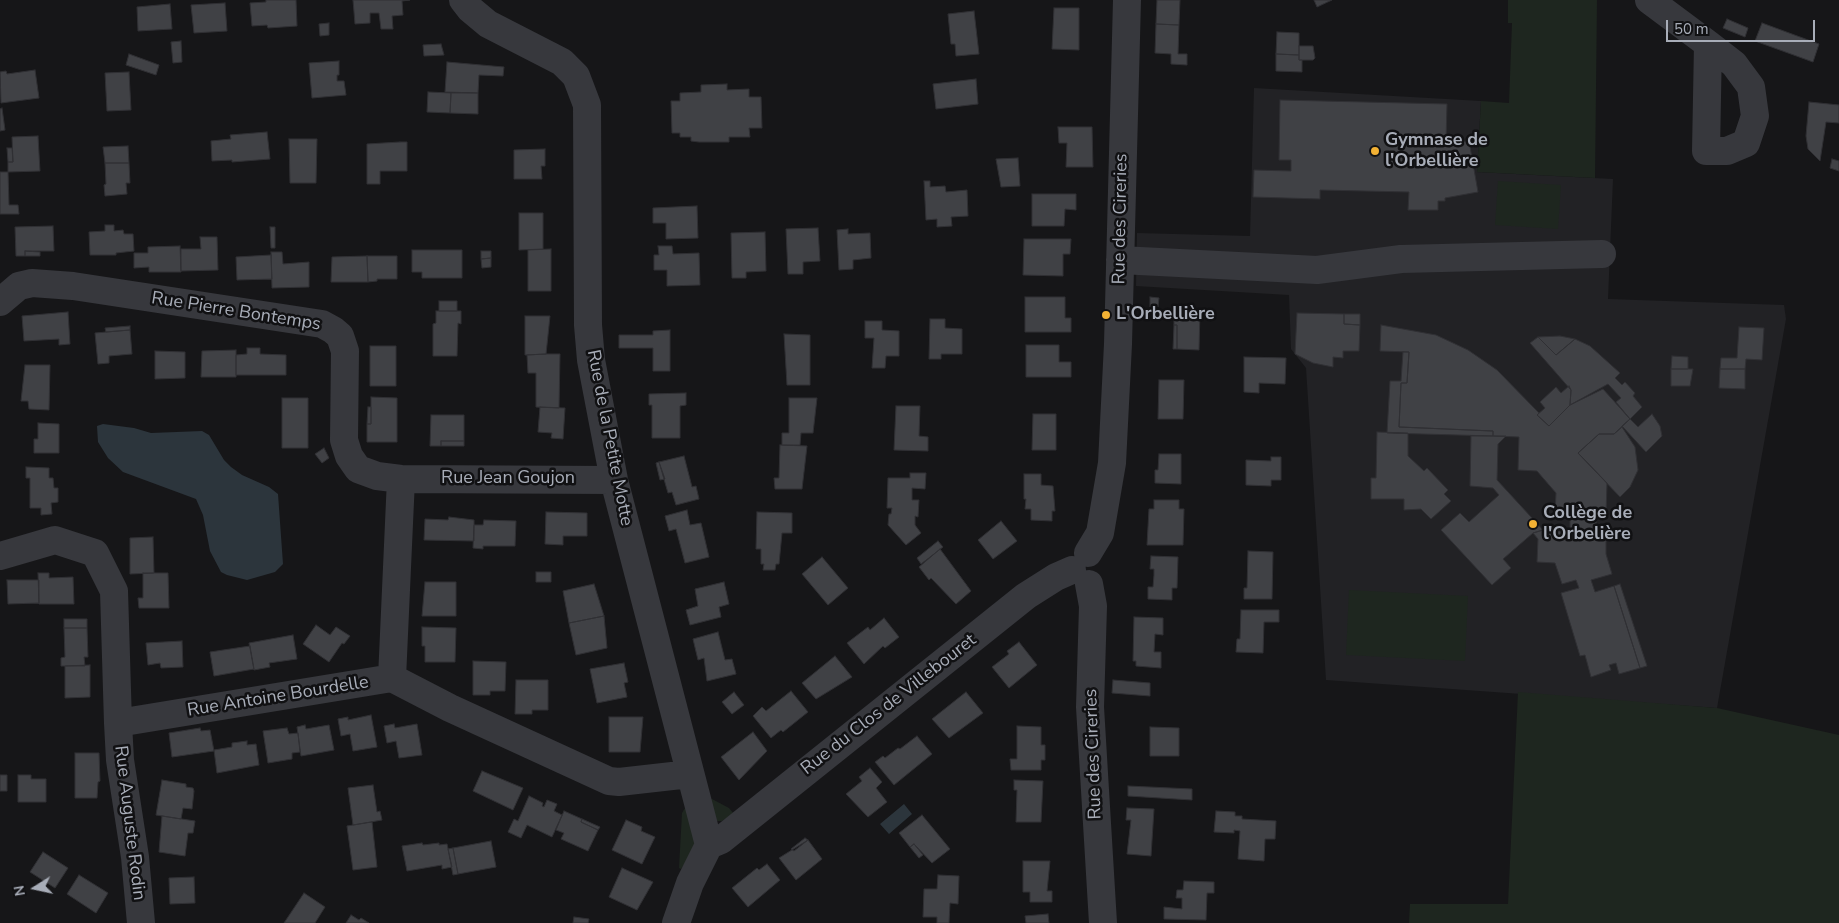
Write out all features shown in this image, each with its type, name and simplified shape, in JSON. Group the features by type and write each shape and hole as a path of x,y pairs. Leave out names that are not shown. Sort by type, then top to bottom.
{"street":[{"name":"Rue de la Petite Motte","path":"463,0 470,9 488,24 562,62 576,76 584,92 587,105 588,324 591,360 614,480 709,845"},
{"name":"Rue des Cireries","path":"1103,923 1090,707 1093,606 1083,569 1100,533 1112,463 1127,0"},
{"path":"1649,0 1708,44"},
{"path":"1120,260 1317,270 1401,259 1602,254"},
{"name":"Rue Pierre Bontemps","path":"9,294 32,283 73,286 322,324 340,336 345,350 344,440 349,456 358,469 377,476 401,478"},
{"name":"Rue Jean Goujon","path":"401,478 614,480"},
{"path":"392,678 401,478"},
{"path":"0,556 55,540 95,553 114,591 118,723"},
{"name":"Rue du Clos de Villebouret","path":"709,845 739,825 1026,596 1056,577 1083,569"},
{"name":"Rue Antoine Bourdelle","path":"118,723 392,678 450,708 609,781 619,782 690,774"},
{"name":"Rue Auguste Rodin","path":"118,723 120,760 135,857 141,923"},
{"path":"676,923 690,883 709,845"}],"shaded area":[{"path":"1508,0 1597,0 1595,178 1477,172 1481,101 1509,103 1512,23 1508,23"},
{"name":"Collège de l'Orbelière","path":"1254,88 1481,101 1477,172 1613,179 1608,299 1784,305 1786,319 1717,708 1326,680 1306,368 1291,349 1289,295 1136,286 1137,233 1250,236"},
{"path":"1498,181 1561,185 1558,229 1495,225"},
{"path":"103,424 134,428 151,433 202,431 209,435 224,460 231,467 242,475 269,487 278,494 283,564 275,572 247,580 221,572 210,551 203,515 196,499 123,472 108,458 98,442 97,426"},
{"path":"1349,590 1468,596 1465,661 1346,655"},
{"path":"1518,692 1717,708 1839,735 1839,923 1409,923 1410,904 1508,904"},
{"path":"712,799 729,808 734,814 722,821 716,821 704,800"},
{"path":"688,803 696,845 694,852 681,869 679,868 682,813"},
{"path":"904,804 912,814 889,834 880,824"}],"building":[{"path":"266,0 296,0 297,26 268,28 267,25 252,26 250,3 266,2"},
{"path":"353,0 410,0 402,1 403,15 392,16 393,29 381,29 379,13 370,13 370,23 355,24"},
{"path":"1157,0 1180,0 1179,25 1156,24"},
{"path":"1314,0 1332,0 1317,7"},
{"path":"225,3 227,31 194,33 191,5"},
{"path":"170,4 172,29 138,31 137,7"},
{"path":"1054,8 1079,8 1079,50 1052,49"},
{"path":"974,11 979,54 956,56 955,44 951,44 948,14"},
{"path":"1727,19 1748,28 1745,37 1723,28"},
{"path":"329,23 329,35 320,36 319,24"},
{"path":"1762,23 1819,44 1813,62 1755,41"},
{"path":"1156,24 1179,25 1178,54 1187,54 1187,65 1171,64 1171,54 1155,53"},
{"path":"1277,32 1299,33 1299,55 1276,54"},
{"path":"181,41 182,62 173,63 171,42"},
{"path":"441,44 444,55 424,56 423,45"},
{"path":"1299,46 1313,46 1315,58 1313,60 1299,60"},
{"path":"129,54 159,65 156,75 126,65"},
{"path":"1276,54 1299,55 1299,60 1302,60 1302,72 1276,71"},
{"path":"339,61 337,81 344,81 346,95 312,98 309,63"},
{"path":"447,62 504,67 503,76 479,75 478,93 445,92"},
{"path":"35,70 39,98 1,103 0,72 6,71 7,74"},
{"path":"129,72 131,110 107,111 105,73"},
{"path":"976,79 978,104 936,109 933,84"},
{"path":"727,84 727,90 749,89 749,97 761,97 762,128 749,128 750,137 729,137 729,142 691,141 691,137 680,137 680,133 672,133 671,101 680,101 680,93 701,92 701,85"},
{"path":"428,92 451,93 450,113 427,112"},
{"path":"451,93 478,93 478,114 450,113"},
{"name":"Gymnase de l'Orbellière","path":"1280,100 1447,104 1446,141 1469,141 1478,192 1445,198 1445,201 1438,201 1438,210 1408,210 1409,192 1320,190 1320,199 1253,197 1254,170 1291,171 1291,160 1279,160"},
{"path":"1809,102 1839,105 1839,123 1826,122 1820,161 1808,149 1806,136"},
{"path":"2,108 5,130 0,131 0,109"},
{"path":"1058,127 1092,127 1093,167 1066,167 1067,143 1059,143"},
{"path":"267,132 270,159 232,162 232,160 212,161 211,141 231,139 230,135"},
{"path":"38,136 40,171 8,172 8,162 13,162 12,137"},
{"path":"289,139 317,139 316,183 290,183"},
{"path":"407,142 407,171 380,171 380,184 367,184 367,144"},
{"path":"128,146 129,163 105,163 103,147"},
{"path":"7,148 12,148 13,162 8,162"},
{"path":"545,149 545,166 541,166 542,179 514,179 514,150"},
{"path":"1018,158 1020,186 1001,187 996,159"},
{"path":"1832,159 1839,161 1839,171 1830,168"},
{"path":"105,163 129,163 130,183 126,183 127,194 105,196"},
{"path":"0,172 8,172 9,205 18,205 19,214 0,214"},
{"path":"924,181 930,181 930,187 945,186 946,192 967,190 968,216 951,217 952,226 937,227 937,219 926,220"},
{"path":"1032,194 1076,194 1076,210 1065,209 1064,226 1032,226"},
{"path":"697,206 698,238 666,239 666,223 653,223 653,208"},
{"path":"519,213 543,213 543,249 519,250"},
{"path":"105,225 114,225 114,231 123,230 124,234 133,234 134,251 116,253 116,255 90,255 89,232 105,231"},
{"path":"53,226 54,251 25,251 25,256 16,256 15,227"},
{"path":"270,227 275,227 275,248 271,248"},
{"path":"818,228 820,261 803,262 803,274 788,274 786,229"},
{"path":"848,229 848,234 870,233 871,258 853,260 853,269 839,270 837,230"},
{"path":"765,232 766,271 746,272 746,278 732,278 731,233"},
{"path":"200,237 217,237 218,270 181,271 181,249 201,249"},
{"path":"1024,239 1071,239 1070,254 1063,254 1063,276 1023,275"},
{"path":"180,246 181,272 149,272 149,267 134,268 134,253 148,253 148,247"},
{"path":"658,246 672,246 673,254 699,253 700,285 667,286 667,270 654,270 654,255 659,255"},
{"path":"551,249 551,291 528,291 528,250"},
{"path":"412,250 462,250 462,278 422,278 422,272 412,272"},
{"path":"25,251 40,252 40,256 25,256"},
{"path":"481,251 491,251 491,258 481,259"},
{"path":"271,252 282,252 283,264 309,262 309,287 272,288"},
{"path":"271,255 272,279 237,280 236,257"},
{"path":"367,256 368,282 331,282 332,257"},
{"path":"367,256 397,256 397,279 377,279 377,281 368,282"},
{"path":"491,258 491,267 482,268 481,259"},
{"path":"1025,297 1065,297 1065,318 1071,318 1071,332 1025,332"},
{"path":"1150,297 1159,298 1158,307 1150,307"},
{"path":"439,301 457,301 457,311 439,311"},
{"path":"1174,309 1200,310 1199,350 1177,349 1177,325 1174,325"},
{"path":"436,311 461,311 461,324 458,323 457,356 433,356 433,324 436,323"},
{"path":"68,312 70,344 59,345 59,339 24,341 22,316"},
{"path":"1297,313 1344,314 1344,324 1360,325 1359,351 1343,351 1343,358 1333,357 1333,367 1313,363 1295,354"},
{"path":"1344,314 1360,314 1360,325 1344,324"},
{"path":"525,316 550,316 546,354 525,355"},
{"path":"930,319 945,319 945,328 962,329 962,354 941,354 941,359 929,359"},
{"path":"865,321 882,321 882,330 899,331 899,356 886,356 885,368 872,368 874,338 865,338"},
{"path":"1174,325 1177,325 1177,349 1173,349"},
{"path":"1381,325 1436,335 1468,350 1497,370 1539,413 1537,415 1549,426 1570,405 1603,389 1630,419 1614,434 1599,434 1578,453 1607,483 1606,515 1555,513 1556,493 1537,471 1518,470 1519,437 1493,436 1493,431 1399,427 1401,383 1407,383 1409,352 1380,351"},
{"path":"130,326 130,330 106,332 105,328"},
{"path":"1739,327 1764,328 1762,360 1746,359 1745,369 1720,369 1721,358 1737,358"},
{"path":"130,330 132,354 109,356 109,363 98,364 95,333"},
{"path":"670,330 670,371 653,371 653,348 619,348 619,335 653,335 653,331"},
{"path":"784,334 810,335 810,385 787,385"},
{"path":"1560,336 1575,339 1556,355 1538,337"},
{"path":"1538,337 1556,355 1575,339 1590,346 1620,373 1615,378 1622,385 1625,382 1635,393 1633,396 1642,407 1630,419 1616,402 1621,398 1608,384 1570,405 1571,390 1530,343"},
{"path":"1026,345 1059,345 1059,362 1071,362 1071,377 1026,377"},
{"path":"370,346 396,346 396,386 370,386"},
{"path":"247,348 260,348 260,354 286,355 286,375 236,375 236,355 247,354"},
{"path":"236,350 236,377 201,377 202,351"},
{"path":"155,351 185,352 185,378 155,379"},
{"path":"1403,352 1409,352 1407,383 1401,383 1399,427 1493,431 1493,436 1387,433 1390,381 1401,381"},
{"path":"560,354 559,408 536,407 536,373 528,373 527,355"},
{"path":"1672,356 1688,357 1688,369 1671,369"},
{"path":"1244,357 1286,358 1285,384 1259,383 1259,393 1244,392"},
{"path":"25,365 50,365 49,410 29,409 28,401 21,401"},
{"path":"1671,369 1693,369 1690,386 1671,386"},
{"path":"1720,369 1745,369 1745,389 1719,388"},
{"path":"1159,380 1184,380 1183,419 1158,419"},
{"path":"1569,386 1571,390 1570,405 1549,426 1537,415 1545,408 1540,402 1556,387 1561,393"},
{"path":"686,393 686,405 680,406 680,438 652,438 652,405 649,405 649,394"},
{"path":"371,397 397,398 397,442 367,442 367,424 371,424"},
{"path":"282,398 308,398 308,448 282,448"},
{"path":"789,398 817,398 813,433 801,433 800,445 782,445 782,433 789,433"},
{"path":"896,406 920,406 919,436 928,437 928,451 894,450"},
{"path":"368,407 371,407 371,424 367,424"},
{"path":"540,407 565,408 563,439 551,438 552,433 538,432"},
{"path":"1033,414 1056,414 1056,450 1032,450"},
{"path":"1652,414 1660,426 1662,436 1646,452 1622,426 1630,419 1638,427"},
{"path":"431,415 464,415 464,441 441,441 441,446 430,446"},
{"path":"38,423 59,424 59,453 34,453 34,439 38,439"},
{"path":"1622,427 1635,447 1638,470 1630,487 1620,497 1578,453 1599,434 1614,434"},
{"path":"1377,432 1408,433 1408,456 1424,471 1427,468 1448,490 1444,494 1451,501 1431,519 1421,509 1404,510 1404,499 1371,499 1371,478 1376,478"},
{"path":"1471,436 1506,436 1498,444 1497,480 1543,530 1533,533 1503,559 1511,568 1492,585 1441,530 1460,513 1469,522 1499,495 1493,488 1470,486"},
{"path":"441,441 464,441 464,446 441,446"},
{"path":"780,445 807,446 802,489 775,489 774,478 779,478"},
{"path":"324,448 329,458 322,463 315,454"},
{"path":"1159,454 1181,454 1181,484 1155,483 1155,470 1158,470"},
{"path":"684,456 692,487 696,486 699,499 676,505 672,492 668,493 659,462"},
{"path":"1271,457 1281,457 1281,480 1271,480 1271,486 1246,485 1246,460 1271,461"},
{"path":"659,462 665,479 660,480 656,463"},
{"path":"26,467 49,468 49,478 53,478 54,488 58,488 58,502 51,503 52,514 41,515 41,508 30,508 30,478 26,478"},
{"path":"910,473 926,473 925,489 912,488 912,500 919,500 918,517 915,516 915,525 921,533 906,545 888,525 889,514 891,514 892,508 887,508 888,478 910,478"},
{"path":"1024,474 1041,474 1041,485 1053,486 1055,511 1052,511 1052,521 1031,520 1031,509 1025,509"},
{"path":"1154,500 1179,500 1179,509 1184,509 1183,545 1147,545 1149,509 1154,509"},
{"path":"687,510 690,525 701,523 709,557 685,563 676,529 669,531 665,516"},
{"path":"546,512 587,513 587,536 563,536 563,545 545,544"},
{"path":"757,512 792,513 792,533 782,533 779,564 776,564 775,570 763,570 764,564 761,564 761,549 756,549"},
{"path":"1570,513 1597,515 1595,534 1570,532"},
{"path":"449,517 474,520 474,541 424,540 425,519 448,520"},
{"path":"484,520 516,521 515,546 483,546 483,549 473,548 474,525 483,525"},
{"path":"1001,521 1017,541 993,559 978,540"},
{"path":"1543,530 1606,534 1606,554 1612,574 1591,580 1595,592 1614,586 1640,668 1619,674 1616,663 1609,665 1611,670 1591,677 1585,655 1580,656 1561,593 1579,588 1576,580 1562,584 1555,563 1537,562 1538,539 1533,533"},
{"path":"153,537 154,573 130,574 130,538"},
{"path":"938,541 943,547 921,564 917,558"},
{"path":"940,549 971,591 956,604 931,578 929,580 919,567"},
{"path":"1248,551 1273,552 1272,599 1244,599 1244,588 1247,588"},
{"path":"1151,556 1178,557 1177,588 1172,588 1172,600 1148,599 1148,587 1153,587 1154,575 1154,569 1150,569"},
{"path":"822,557 848,588 828,605 802,574"},
{"path":"536,572 551,572 551,582 536,582"},
{"path":"38,573 49,573 49,578 73,577 74,604 39,604"},
{"path":"143,573 168,573 169,608 139,608 138,598 143,598"},
{"path":"7,580 39,580 39,603 8,604"},
{"path":"425,582 456,582 456,616 422,616"},
{"path":"724,582 729,604 719,607 721,617 690,625 686,610 698,606 695,589"},
{"path":"594,584 604,616 569,623 563,591"},
{"path":"1620,584 1647,666 1640,668 1614,586"},
{"path":"1241,610 1279,610 1279,622 1264,622 1263,653 1236,652 1237,639 1240,639"},
{"path":"604,616 607,648 576,655 569,623"},
{"path":"1134,617 1163,618 1163,635 1155,634 1154,652 1161,652 1161,668 1136,666 1136,661 1133,661"},
{"path":"884,618 899,637 885,648 883,646 864,664 847,643 868,627 870,630"},
{"path":"64,619 87,619 87,628 64,628"},
{"path":"316,625 330,635 336,627 350,636 344,644 342,643 329,662 303,644"},
{"path":"422,627 456,628 455,662 425,662 425,646 422,646"},
{"path":"64,628 87,628 88,657 84,657 85,666 61,666 61,658 65,657"},
{"path":"718,632 725,660 732,659 736,674 707,681 704,658 698,660 693,639"},
{"path":"293,635 297,659 269,663 270,667 254,670 249,643"},
{"path":"182,641 183,667 161,668 160,663 148,665 146,643"},
{"path":"1019,642 1037,665 1009,688 992,667 1009,654 1007,651"},
{"path":"250,646 254,669 214,676 210,652"},
{"path":"835,656 852,677 816,699 802,683"},
{"path":"473,661 506,662 505,691 490,691 490,695 473,695"},
{"path":"624,663 628,682 624,683 627,697 597,703 590,669"},
{"path":"90,665 90,697 65,698 65,666"},
{"path":"516,680 548,680 548,710 532,710 532,714 515,714"},
{"path":"1113,680 1150,683 1150,696 1112,693"},
{"path":"791,691 808,712 783,732 781,730 771,738 753,716 762,707 766,711"},
{"path":"734,692 744,705 732,714 722,702"},
{"path":"966,692 983,713 949,738 932,719"},
{"path":"371,715 377,747 353,751 350,734 341,736 338,719 348,717 348,720"},
{"path":"609,717 643,717 640,752 609,752"},
{"path":"394,724 395,728 417,724 422,755 399,758 396,741 387,743 384,726"},
{"path":"305,725 306,729 329,725 334,750 301,756 297,727"},
{"path":"1017,726 1041,727 1041,745 1045,745 1045,760 1041,760 1041,770 1011,770 1010,759 1017,759"},
{"path":"1150,727 1179,728 1179,756 1150,756"},
{"path":"200,728 201,731 210,730 214,751 172,757 169,733"},
{"path":"287,728 289,734 298,733 300,752 292,753 292,759 268,763 263,731"},
{"path":"753,732 767,751 739,780 721,757"},
{"path":"917,736 932,754 894,785 875,762 883,756 885,758 898,748 900,749"},
{"path":"247,741 247,745 256,744 259,765 217,773 214,750 232,747 232,743"},
{"path":"75,753 99,753 100,781 98,782 97,798 75,798"},
{"path":"870,768 882,782 876,788 887,802 868,817 846,794 862,781 859,777"},
{"path":"482,771 523,788 513,810 473,791"},
{"path":"0,775 7,775 7,791 0,791"},
{"path":"18,775 31,775 31,779 46,779 46,802 18,802"},
{"path":"162,780 186,784 186,787 193,788 192,809 183,808 181,819 156,815"},
{"path":"1014,780 1043,781 1041,822 1016,822 1017,790 1014,790"},
{"path":"373,785 377,812 380,811 382,820 353,825 348,788"},
{"path":"1128,786 1192,789 1192,800 1128,796"},
{"path":"529,796 543,803 542,806 544,807 547,800 557,804 554,811 562,815 552,837 527,825 521,838 508,832 514,819 518,821"},
{"path":"1127,808 1154,809 1151,856 1127,854 1131,820 1126,820"},
{"path":"564,811 582,819 581,822 598,830 588,851 561,839 564,833 556,830"},
{"path":"1216,811 1235,812 1235,816 1242,816 1242,819 1276,821 1275,839 1265,839 1264,861 1238,859 1240,831 1234,830 1234,833 1214,832"},
{"path":"922,815 950,849 932,863 914,844 910,847 899,833"},
{"path":"162,816 195,821 193,833 188,833 185,856 159,852"},
{"path":"582,819 600,827 598,830 581,822"},
{"path":"626,820 642,827 641,831 655,837 642,864 612,850"},
{"path":"372,822 377,867 353,870 347,826"},
{"path":"805,838 808,840 794,851 791,849"},
{"path":"808,840 822,859 796,880 779,858"},
{"path":"491,841 496,867 458,874 453,848"},
{"path":"422,843 423,845 447,844 452,867 442,869 442,865 407,871 402,846"},
{"path":"914,844 923,855 919,858 910,847"},
{"path":"453,848 458,874 453,875 448,849"},
{"path":"43,852 68,868 55,888 30,872"},
{"path":"1023,861 1050,861 1047,891 1052,891 1052,902 1030,902 1030,892 1023,892"},
{"path":"767,864 780,880 748,907 732,888 757,868 759,870"},
{"path":"622,868 653,882 637,910 609,897"},
{"path":"79,875 108,893 96,913 67,894"},
{"path":"938,875 959,876 958,904 950,903 949,923 937,923 937,917 923,917 924,889 937,889"},
{"path":"194,877 195,903 170,904 169,878"},
{"path":"1184,881 1214,882 1214,893 1207,893 1206,920 1164,919 1164,907 1182,909 1182,898 1176,898 1177,890 1183,890"},
{"path":"304,893 325,907 315,923 284,923"},
{"path":"1048,914 1049,923 1026,923 1025,916"},
{"path":"351,915 359,920 361,918 369,923 346,923"},
{"path":"574,917 589,919 588,923 573,923"}],"place":[{"name":"Gymnase de l'Orbellière","path":"1375,151"},
{"name":"L'Orbellière","path":"1106,315"},
{"name":"Collège de l'Orbelière","path":"1533,524"}]}
